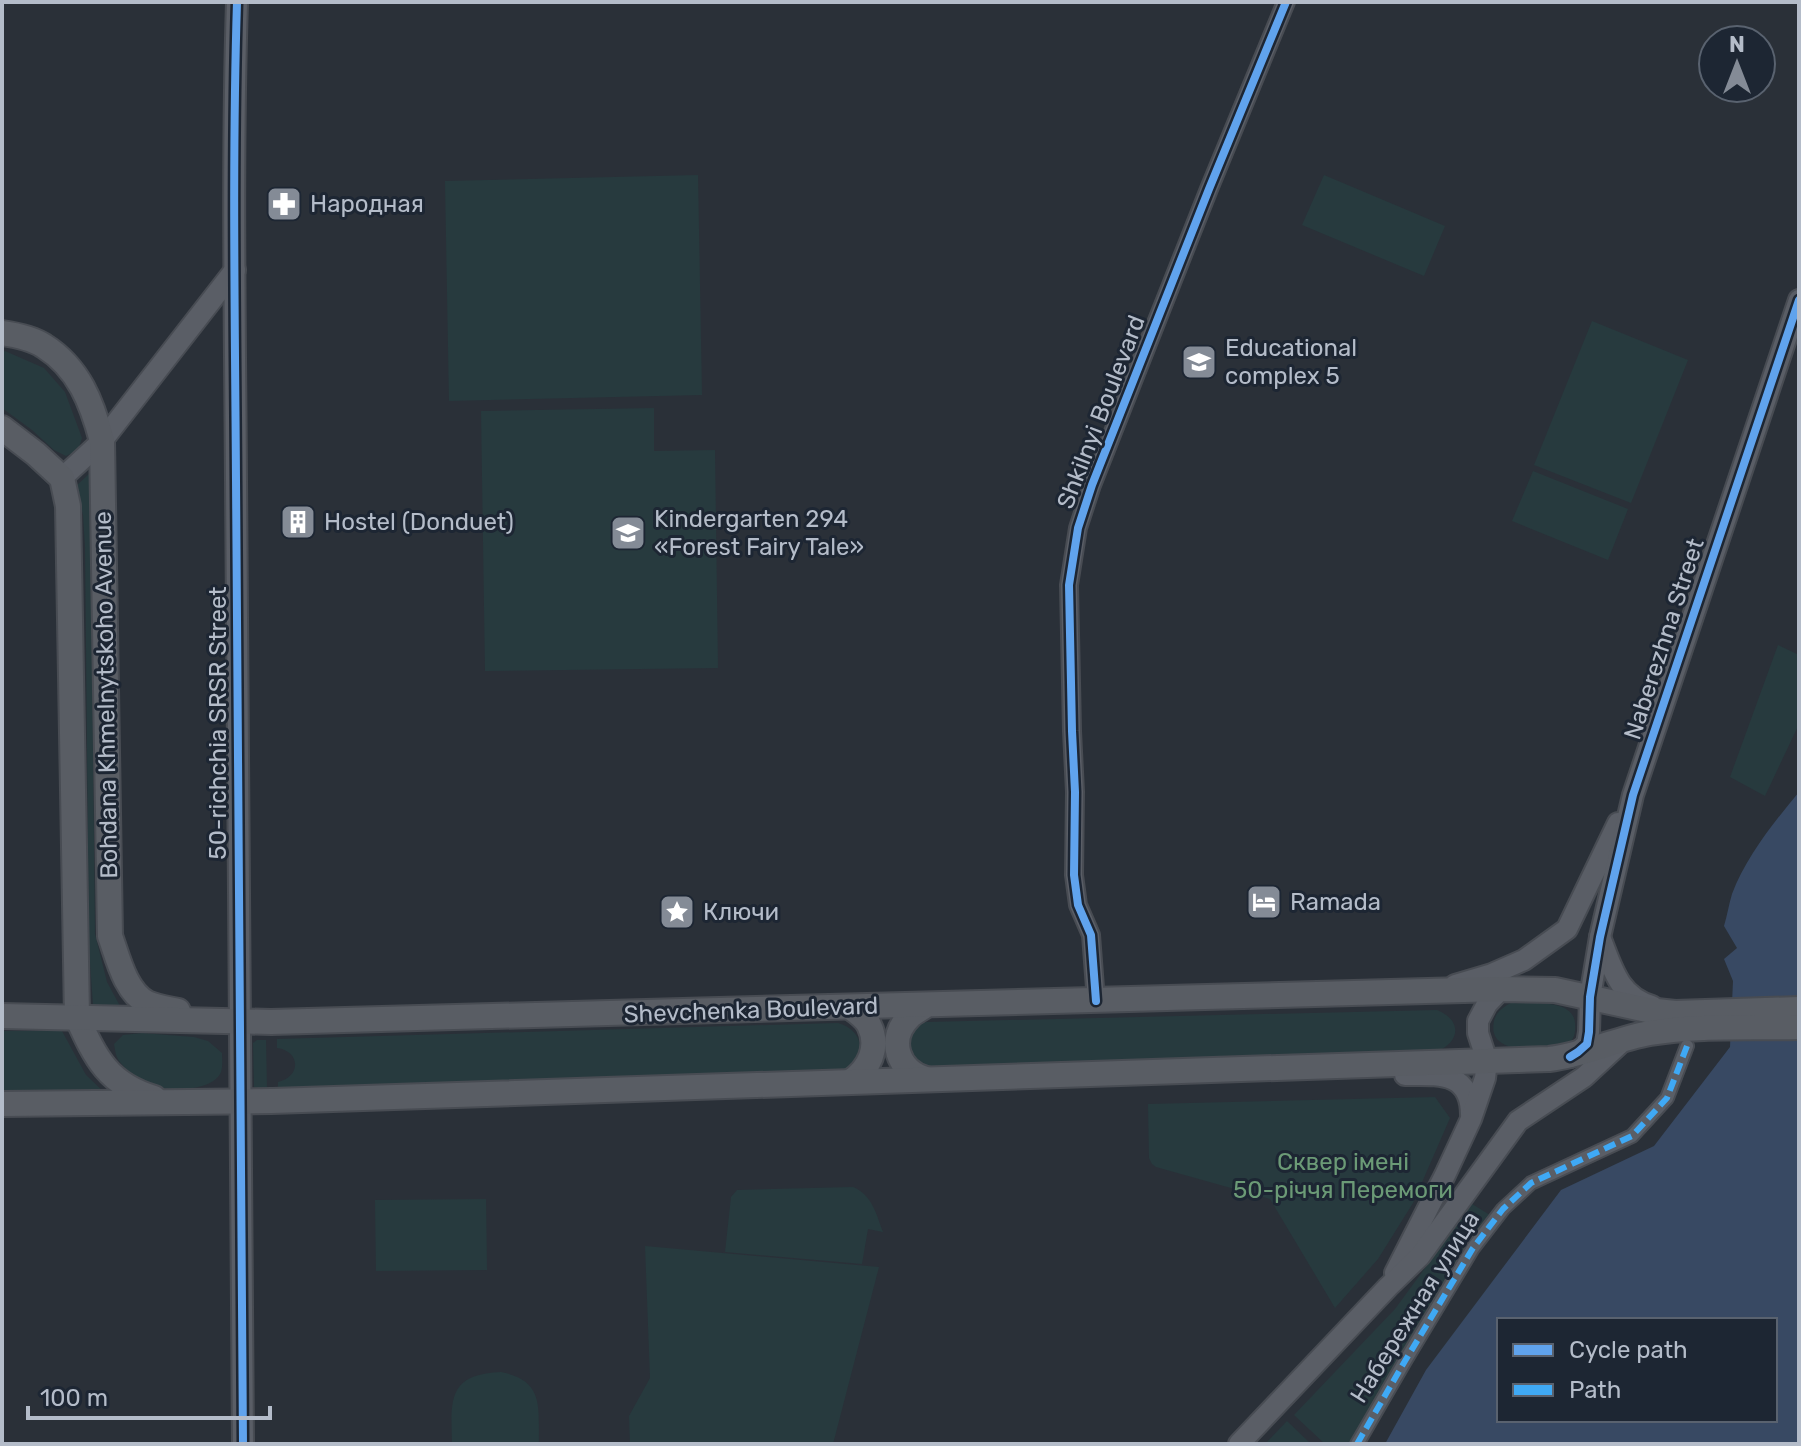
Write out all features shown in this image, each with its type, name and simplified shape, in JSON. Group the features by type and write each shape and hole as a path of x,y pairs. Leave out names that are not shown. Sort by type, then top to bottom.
{"main road":[{"name":"Bohdana Khmelnytskoho Avenue","path":"9,336 44,345 66,364 82,384 93,408 102,441 110,936 132,990 147,1003 240,1023"},
{"path":"2,428 62,478"},
{"name":"Bohdana Khmelnytskoho Avenue","path":"62,478 68,506 70,552 77,1017"},
{"name":"Shevchenka Boulevard","path":"2,1016 240,1023 1501,989 1555,990 1590,997 1647,1010 1679,1029 1799,1027"},
{"path":"926,1005 902,1026 897,1044 904,1065 926,1079"},
{"path":"850,1007 863,1016 869,1025 874,1045 865,1070 850,1082"},
{"name":"Shevchenka Boulevard","path":"2,1104 242,1101 1570,1057 1648,1033 1799,1009"},
{"path":"77,1017 106,1071 134,1091 168,1102"}],"street":[{"name":"50-richchia SRSR Street","path":"237,2 235,270 243,1444"},
{"name":"Shkilnyi Boulevard","path":"1096,1001 1091,935 1078,905 1074,875 1075,792 1069,585 1072,554 1092,485 1286,2"},
{"path":"62,478 102,441 235,270"},
{"name":"Naberezhna Street","path":"1590,997 1600,937 1633,795 1799,300"},
{"name":"Naberezhna Street","path":"1440,990 1492,974 1524,960 1567,929 1633,795"},
{"path":"1600,937 1616,978 1626,991 1679,1029"},
{"path":"1388,1287 1471,1119 1485,1078 1487,1061 1478,1033 1478,1021 1487,1004 1501,989"},
{"path":"1570,1057 1587,1044 1590,997"},
{"name":"Набережная улица","path":"1357,1444 1473,1248 1503,1209 1531,1183 1632,1136 1667,1098 1679,1029"},
{"path":"1239,1444 1432,1243 1518,1121 1584,1077 1625,1039"},
{"path":"1261,1068 1287,1076 1441,1075 1463,1085 1471,1106 1471,1119"}],"green space":[{"path":"698,175 702,395 449,401 445,181"},
{"path":"1324,175 1445,226 1424,276 1302,225"},
{"path":"1592,321 1688,360 1631,503 1534,465"},
{"path":"2,352 44,368 65,392 82,438 78,450 66,456 54,450 2,408"},
{"path":"654,408 654,451 715,450 718,668 485,671 481,411"},
{"path":"1533,471 1628,509 1608,560 1512,521"},
{"path":"90,473 95,934 107,982 120,1006 93,1005 89,949 85,547 83,515 75,487"},
{"path":"1778,645 1799,655 1799,724 1765,796 1730,777"},
{"path":"1511,1003 1549,1004 1567,1009 1575,1023 1573,1039 1566,1046 1532,1049 1508,1046 1499,1041 1494,1033 1494,1021 1500,1010"},
{"path":"1437,1010 1451,1019 1455,1031 1450,1043 1436,1052 926,1068 909,1054 906,1044 913,1031 926,1022"},
{"path":"838,1023 852,1030 860,1048 851,1070 839,1072 278,1090 278,1082 291,1075 295,1064 291,1054 277,1048 277,1039"},
{"path":"2,1031 62,1031 86,1075 108,1096 2,1096"},
{"path":"142,1033 208,1041 222,1053 221,1072 216,1079 200,1087 168,1089 151,1085 123,1065 114,1044 123,1035"},
{"path":"266,1040 267,1090 254,1087 253,1043"},
{"name":"Сквер імені 50-річчя Перемоги","path":"1435,1097 1450,1118 1413,1203 1378,1259 1335,1308 1270,1199 1156,1167 1149,1158 1148,1104"},
{"path":"853,1187 869,1200 883,1232 868,1229 862,1264 725,1252 731,1197 737,1190"},
{"path":"486,1199 487,1270 376,1271 375,1200"},
{"path":"1472,1204 1490,1215 1394,1370 1354,1444 1325,1444 1294,1415 1395,1309"},
{"path":"645,1246 879,1267 833,1444 630,1444 629,1416 650,1378"},
{"path":"501,1372 515,1376 532,1389 538,1407 539,1444 452,1444 453,1403 462,1384 483,1374"},
{"path":"1287,1421 1311,1444 1265,1444"}],"water":[{"path":"1799,792 1799,1444 1385,1444 1426,1370 1561,1190 1654,1146 1730,1047 1733,981 1724,959 1737,948 1724,926 1738,880 1771,828"}],"marked path":[{"path":"1357,1444 1473,1248 1503,1209 1531,1183 1632,1136 1667,1098 1687,1046"}],"cycle path":[{"path":"237,2 234,241 243,1444"},
{"path":"1096,1001 1091,935 1078,905 1074,875 1075,792 1069,585 1078,528 1092,485 1209,189 1286,2"},
{"path":"1570,1057 1587,1044 1590,997 1600,937 1633,795 1799,300"}],"place":[{"name":"Народная","path":"284,204"},
{"name":"Educational complex 5","path":"1199,362"},
{"name":"Hostel (Donduet)","path":"298,522"},
{"name":"Kindergarten 294 «Forest Fairy Tale»","path":"628,533"},
{"name":"Ramada","path":"1264,902"},
{"name":"Ключи","path":"677,912"}]}
